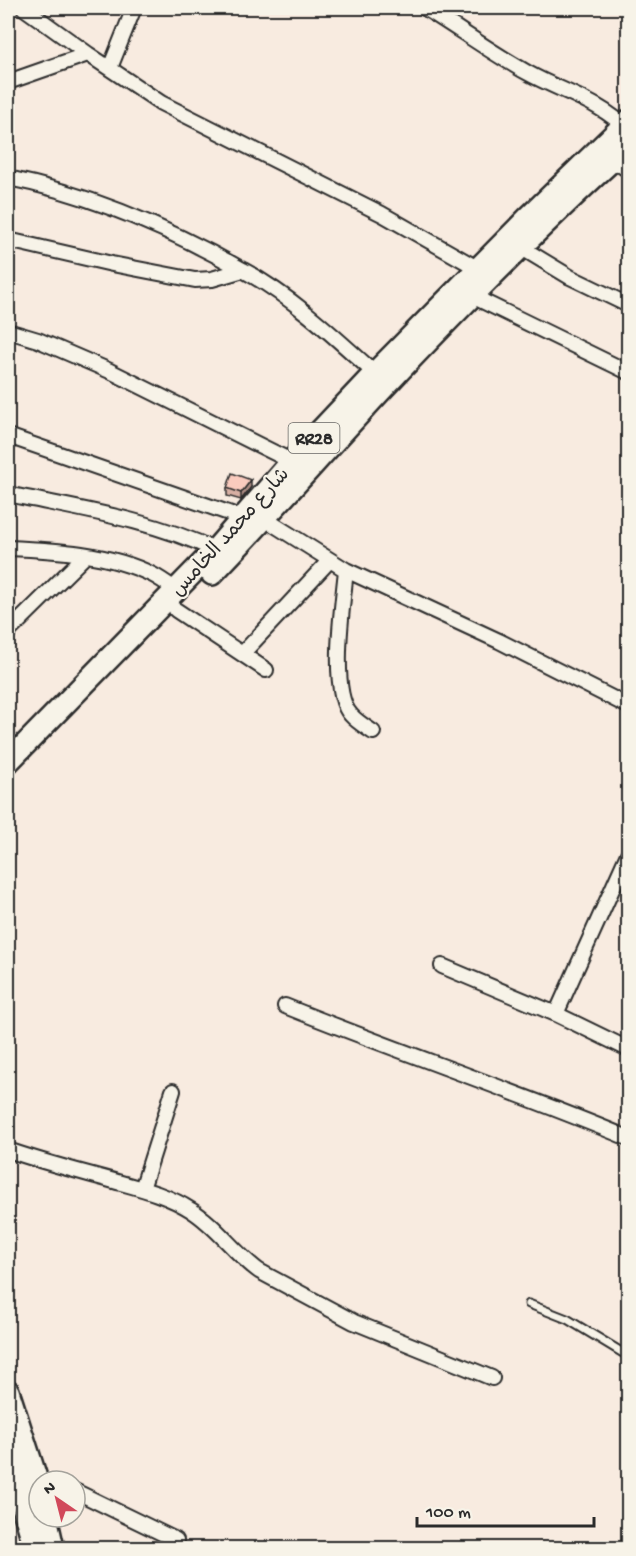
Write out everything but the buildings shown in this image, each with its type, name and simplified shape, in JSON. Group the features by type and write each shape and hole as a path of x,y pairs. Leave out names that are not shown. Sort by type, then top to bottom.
{"main road":[{"name":"شارع محمد الخامس","path":"8,778 176,600 214,550 243,518 300,465 627,125"},
{"name":"شارع محمد الخامس","path":"381,379 474,297 486,273 522,248 623,159"},
{"name":"شارع محمد الخامس","path":"8,762 176,600 265,519 300,465"},
{"path":"8,1391 34,1469"},
{"path":"8,1455 35,1548"},
{"path":"49,1529 53,1548"}],"street":[{"path":"24,8 161,103 382,214 486,273"},
{"path":"111,68 134,8"},
{"path":"425,8 447,13 530,74 592,102 627,125"},
{"path":"8,82 88,54"},
{"path":"8,178 57,189 188,240 269,284 294,302 381,379"},
{"path":"8,240 195,280 212,279 243,270"},
{"path":"522,248 570,277 628,305"},
{"path":"474,297 628,372"},
{"path":"8,331 38,340 110,371 300,465"},
{"path":"8,436 243,518"},
{"path":"8,494 153,526 214,550"},
{"path":"265,519 346,570 499,641 628,706"},
{"path":"8,548 86,555 153,575 176,600 242,654 266,670"},
{"path":"8,632 86,555"},
{"path":"242,654 330,560"},
{"path":"346,570 339,663 341,692 350,715 373,732"},
{"path":"556,1014 628,854"},
{"path":"442,966 556,1014 628,1049"},
{"path":"285,1005 386,1047 529,1097 628,1138"},
{"path":"142,1189 173,1091"},
{"path":"8,1150 142,1189 190,1209 245,1261 259,1271 354,1322 492,1378"},
{"path":"87,1497 176,1540"}],"lane":[{"path":"529,1304 567,1319 628,1356"}]}
